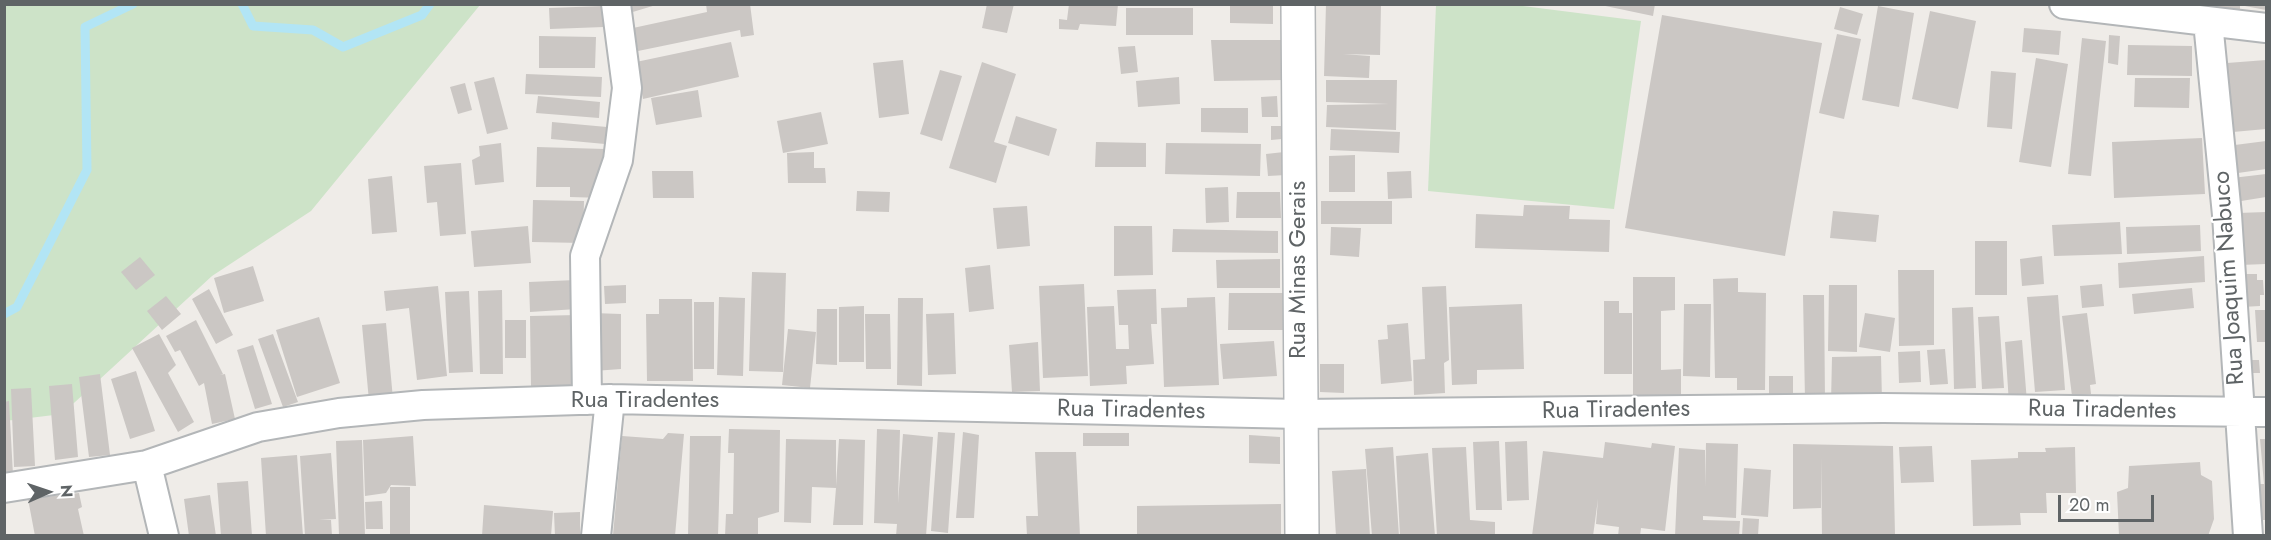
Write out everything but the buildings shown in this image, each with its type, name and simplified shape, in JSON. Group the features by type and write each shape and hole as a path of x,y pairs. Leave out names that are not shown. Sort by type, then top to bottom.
{"street":[{"path":"596,536 598,400 585,256 618,160 627,88 616,4"},
{"name":"Rua Minas Gerais","path":"1298,4 1299,414 1302,536"},
{"path":"2064,4 2266,28"},
{"name":"Rua Joaquim Nabuco","path":"2208,22 2228,214 2253,413 2248,536"},
{"name":"Rua Tiradentes","path":"4,488 147,465 258,427 339,412 423,405 598,400 1299,414 1871,408 2253,413"},
{"path":"147,465 164,536"}],"green space":[{"path":"4,5 480,5 311,211 212,276 62,414 5,421"},
{"path":"1436,5 1515,5 1641,21 1614,209 1428,191"}],"waterway":[{"path":"4,314 17,307 87,170 85,27 133,4"},
{"path":"242,4 253,26 313,30 343,47 422,15 430,4"}]}
